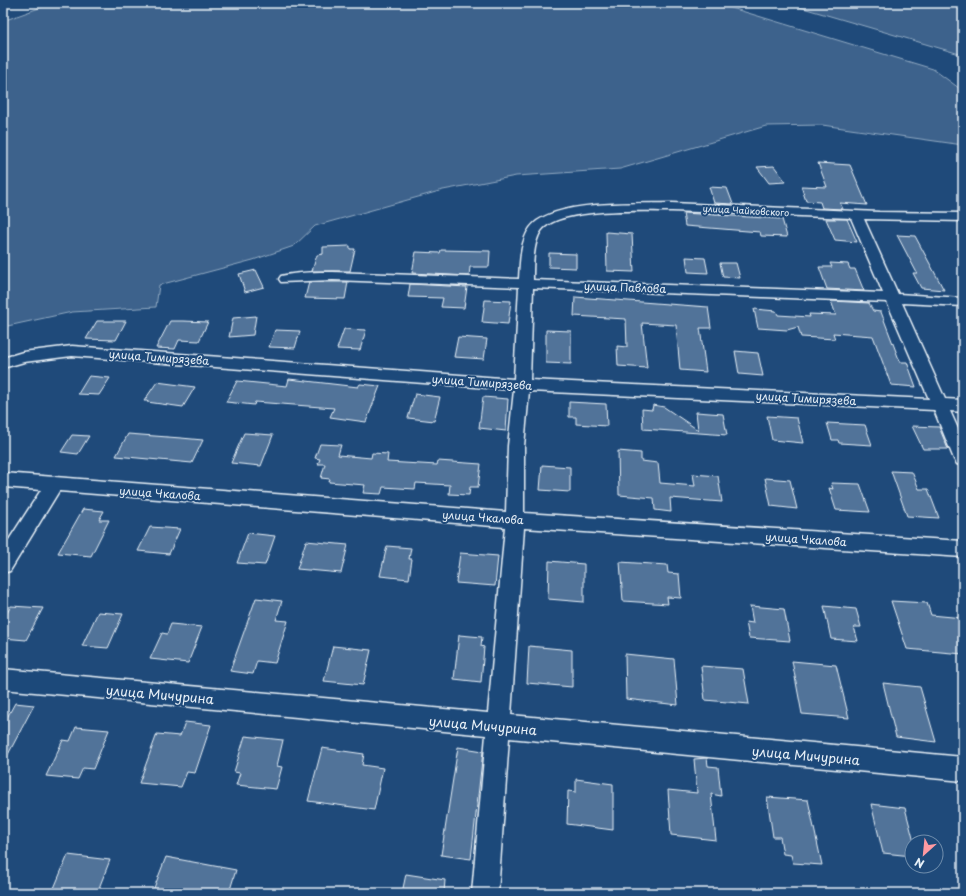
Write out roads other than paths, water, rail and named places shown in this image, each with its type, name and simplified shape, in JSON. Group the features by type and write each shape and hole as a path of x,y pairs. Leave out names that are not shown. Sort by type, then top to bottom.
{"street":[{"name":"улица Чайковского","path":"527,284 527,255 535,230 550,218 589,209 672,207 856,215 963,217"},
{"path":"856,215 963,459"},
{"name":"улица Павлова","path":"286,279 310,276 333,276 963,302"},
{"path":"485,893 500,727 515,520 516,446 522,385 527,284"},
{"name":"улица Тимирязева","path":"3,363 24,357 72,351 522,385 963,406"},
{"name":"улица Чкалова","path":"3,480 515,520 963,549"},
{"path":"3,565 54,485"},
{"name":"улица Мичурина","path":"3,679 500,727 963,769"}]}
